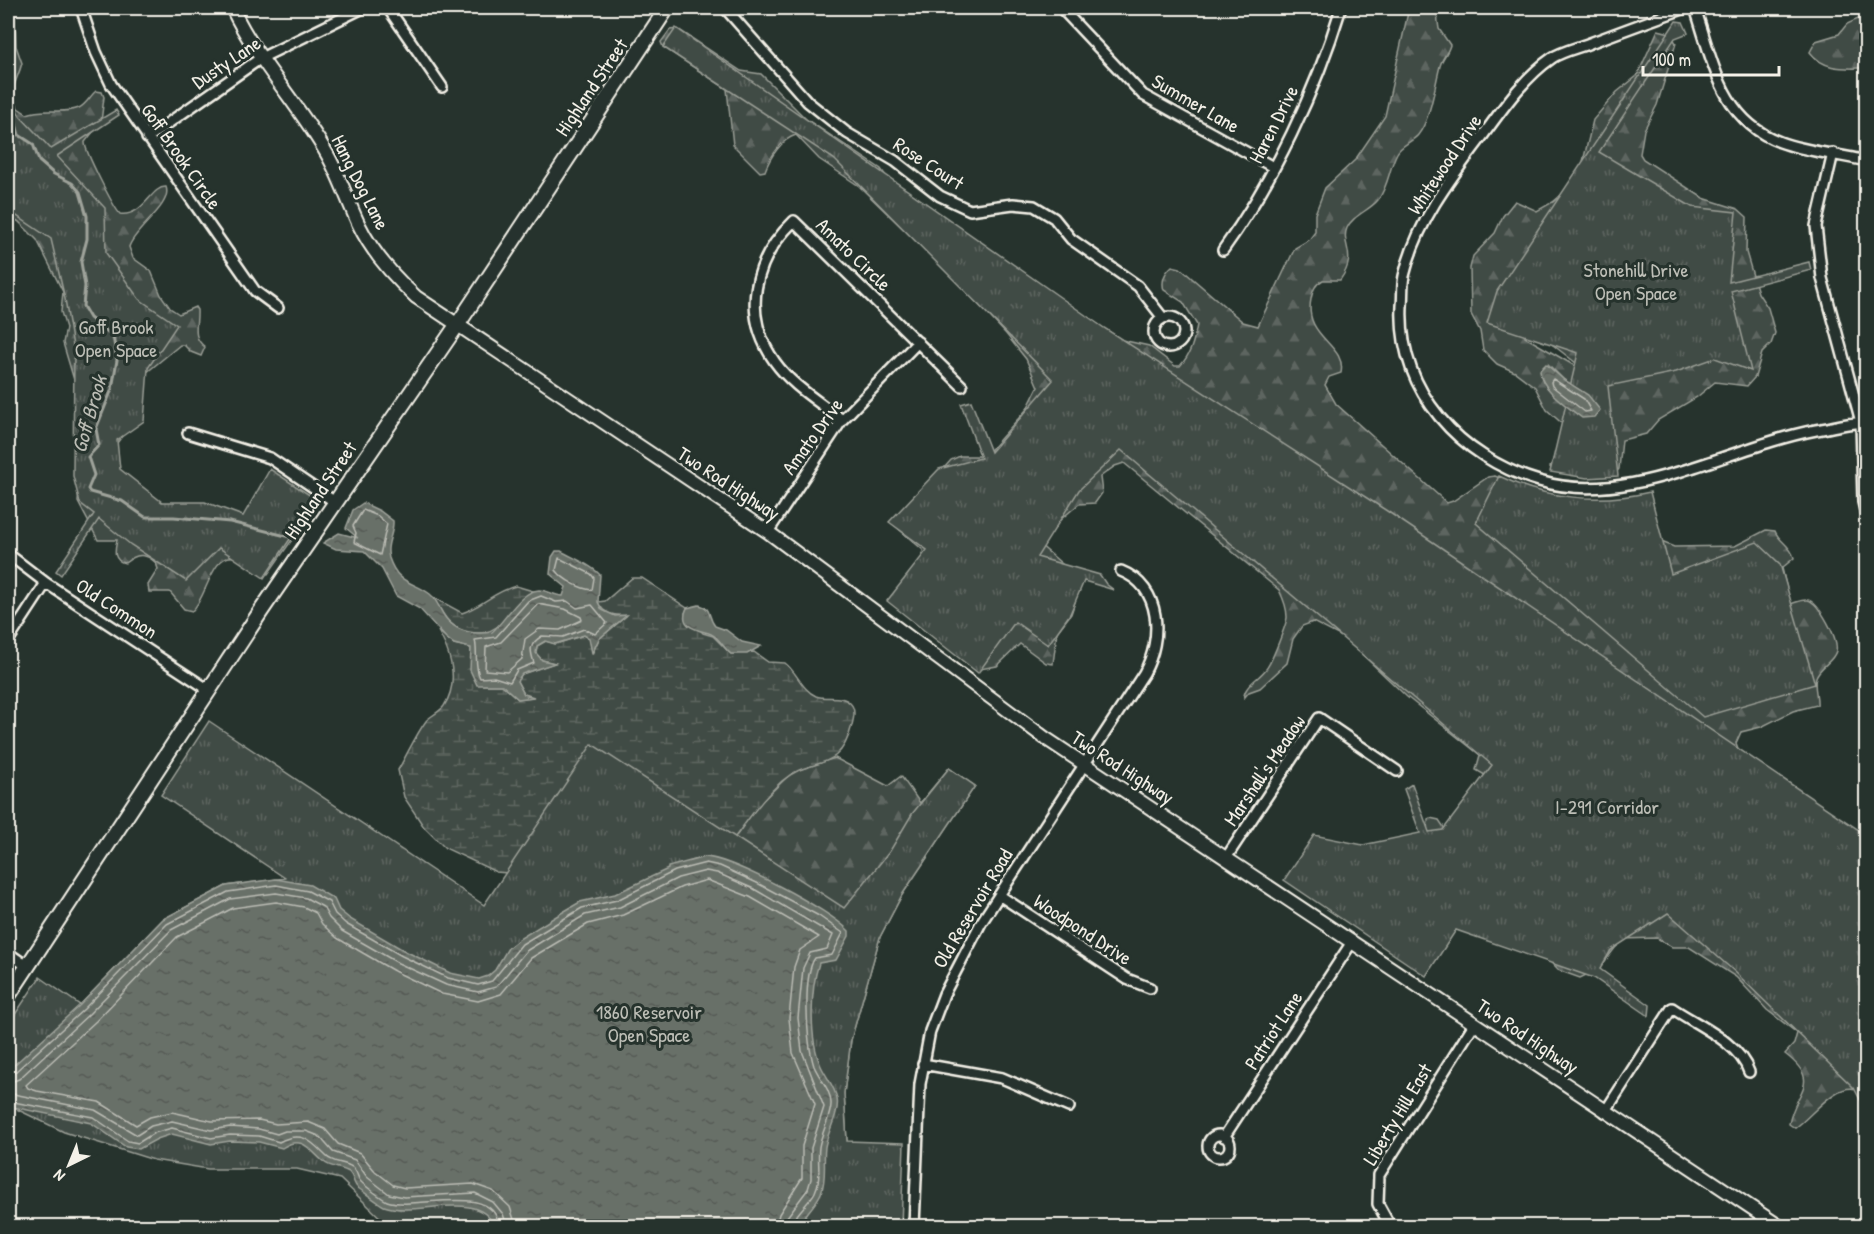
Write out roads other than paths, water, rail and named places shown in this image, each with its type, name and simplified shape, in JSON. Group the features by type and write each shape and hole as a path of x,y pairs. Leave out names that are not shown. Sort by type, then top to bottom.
{"main road":[{"name":"Highland Street","path":"8,996 209,690 456,326 667,8"}],"street":[{"name":"Goff Brook Circle","path":"81,8 96,51 111,84 255,291 278,308"},
{"name":"Hang Dog Lane","path":"232,8 261,58 327,153 360,226 380,259 416,297 456,326"},
{"name":"Dusty Lane","path":"147,138 261,58 363,8"},
{"path":"388,8 442,87"},
{"name":"Rose Court","path":"725,8 808,102 847,133 895,161 940,196 969,210 1013,204 1034,206 1053,218 1071,238 1138,286 1163,318"},
{"name":"Summer Lane","path":"1061,8 1143,95 1273,167"},
{"name":"Haren Drive","path":"1223,250 1241,225 1311,92 1341,8"},
{"name":"Whitewood Drive","path":"1686,8 1552,57 1514,95 1452,176 1418,235 1404,277 1402,319 1406,358 1421,393 1444,426 1475,452 1507,469 1540,482 1603,489 1646,480 1782,437 1864,423"},
{"path":"1695,8 1723,93 1744,122 1780,142 1866,161"},
{"path":"1833,153 1816,226 1822,278 1864,423 1863,502 1866,515"},
{"name":"Amato Circle","path":"842,420 796,384 776,363 762,340 754,312 757,286 766,255 780,234 794,220 962,386"},
{"name":"Two Rod Highway","path":"456,326 768,532 838,581 960,677 1083,764 1779,1227"},
{"name":"Amato Drive","path":"768,532 842,420 918,342"},
{"path":"188,433 270,458 335,502"},
{"name":"Old Common","path":"8,554 46,583 209,690"},
{"name":"Old Reservoir Road","path":"914,1227 919,1102 923,1064 936,1013 952,976 999,895 1144,673 1153,652 1156,630 1153,606 1138,579 1121,571"},
{"path":"8,641 46,583"},
{"name":"Marshall's Meadow","path":"1226,858 1319,718 1397,771"},
{"name":"Woodpond Drive","path":"999,895 1126,979 1150,988"},
{"name":"Patriot Lane","path":"1224,1137 1352,942"},
{"path":"8,953 27,966"},
{"path":"1605,1112 1672,1008 1732,1047 1742,1058 1749,1072"},
{"name":"Liberty Hill East","path":"1390,1227 1378,1204 1379,1175 1474,1024"},
{"path":"923,1064 1002,1078 1069,1107"}],"water":[{"path":"1546,364 1564,380 1588,395 1600,410 1594,417 1582,418 1550,391 1541,377 1540,370"},
{"path":"363,503 380,511 393,521 388,553 397,573 401,578 430,594 447,620 464,631 492,632 519,601 532,592 542,590 563,596 566,587 550,574 552,557 556,551 561,551 582,562 600,575 598,602 602,610 615,616 627,615 599,639 592,653 589,638 584,635 555,644 545,641 537,646 536,653 542,660 555,663 522,674 517,681 524,694 534,697 518,699 502,685 477,685 470,670 471,648 454,644 420,609 396,596 382,569 364,551 336,549 323,543 339,533 358,538 346,528 353,510"},
{"path":"699,605 706,608 715,626 726,630 742,642 761,646 747,654 731,654 714,636 687,624 685,615 687,608"},
{"name":"1860 Reservoir Open Space","path":"705,857 757,875 822,911 849,931 849,936 836,960 819,963 816,974 812,1015 814,1043 821,1066 834,1090 837,1104 825,1147 823,1187 816,1202 798,1226 494,1226 486,1215 475,1209 461,1206 397,1209 384,1206 358,1188 349,1172 327,1164 301,1143 289,1144 282,1148 259,1142 230,1141 211,1144 172,1134 139,1149 126,1147 91,1123 8,1106 8,1072 13,1066 80,1005 163,919 226,886 276,879 310,885 334,899 339,910 350,919 405,951 450,973 479,979 495,970 508,948 519,939 580,902 615,894 668,867"}],"waterway":[{"name":"Goff Brook","path":"8,110 14,117 19,135 33,144 39,161 54,174 72,183 80,192 87,216 87,239 81,262 85,286 83,306 90,318 113,336 117,360 112,389 96,429 99,445 88,457 94,475 88,489 90,492 122,501 145,517 230,522 290,537"}],"park label":[{"name":"Stonehill Drive Open Space","path":"1636,280"},
{"name":"Goff Brook Open Space","path":"116,338"},
{"name":"I-291 Corridor","path":"1607,806"}]}
